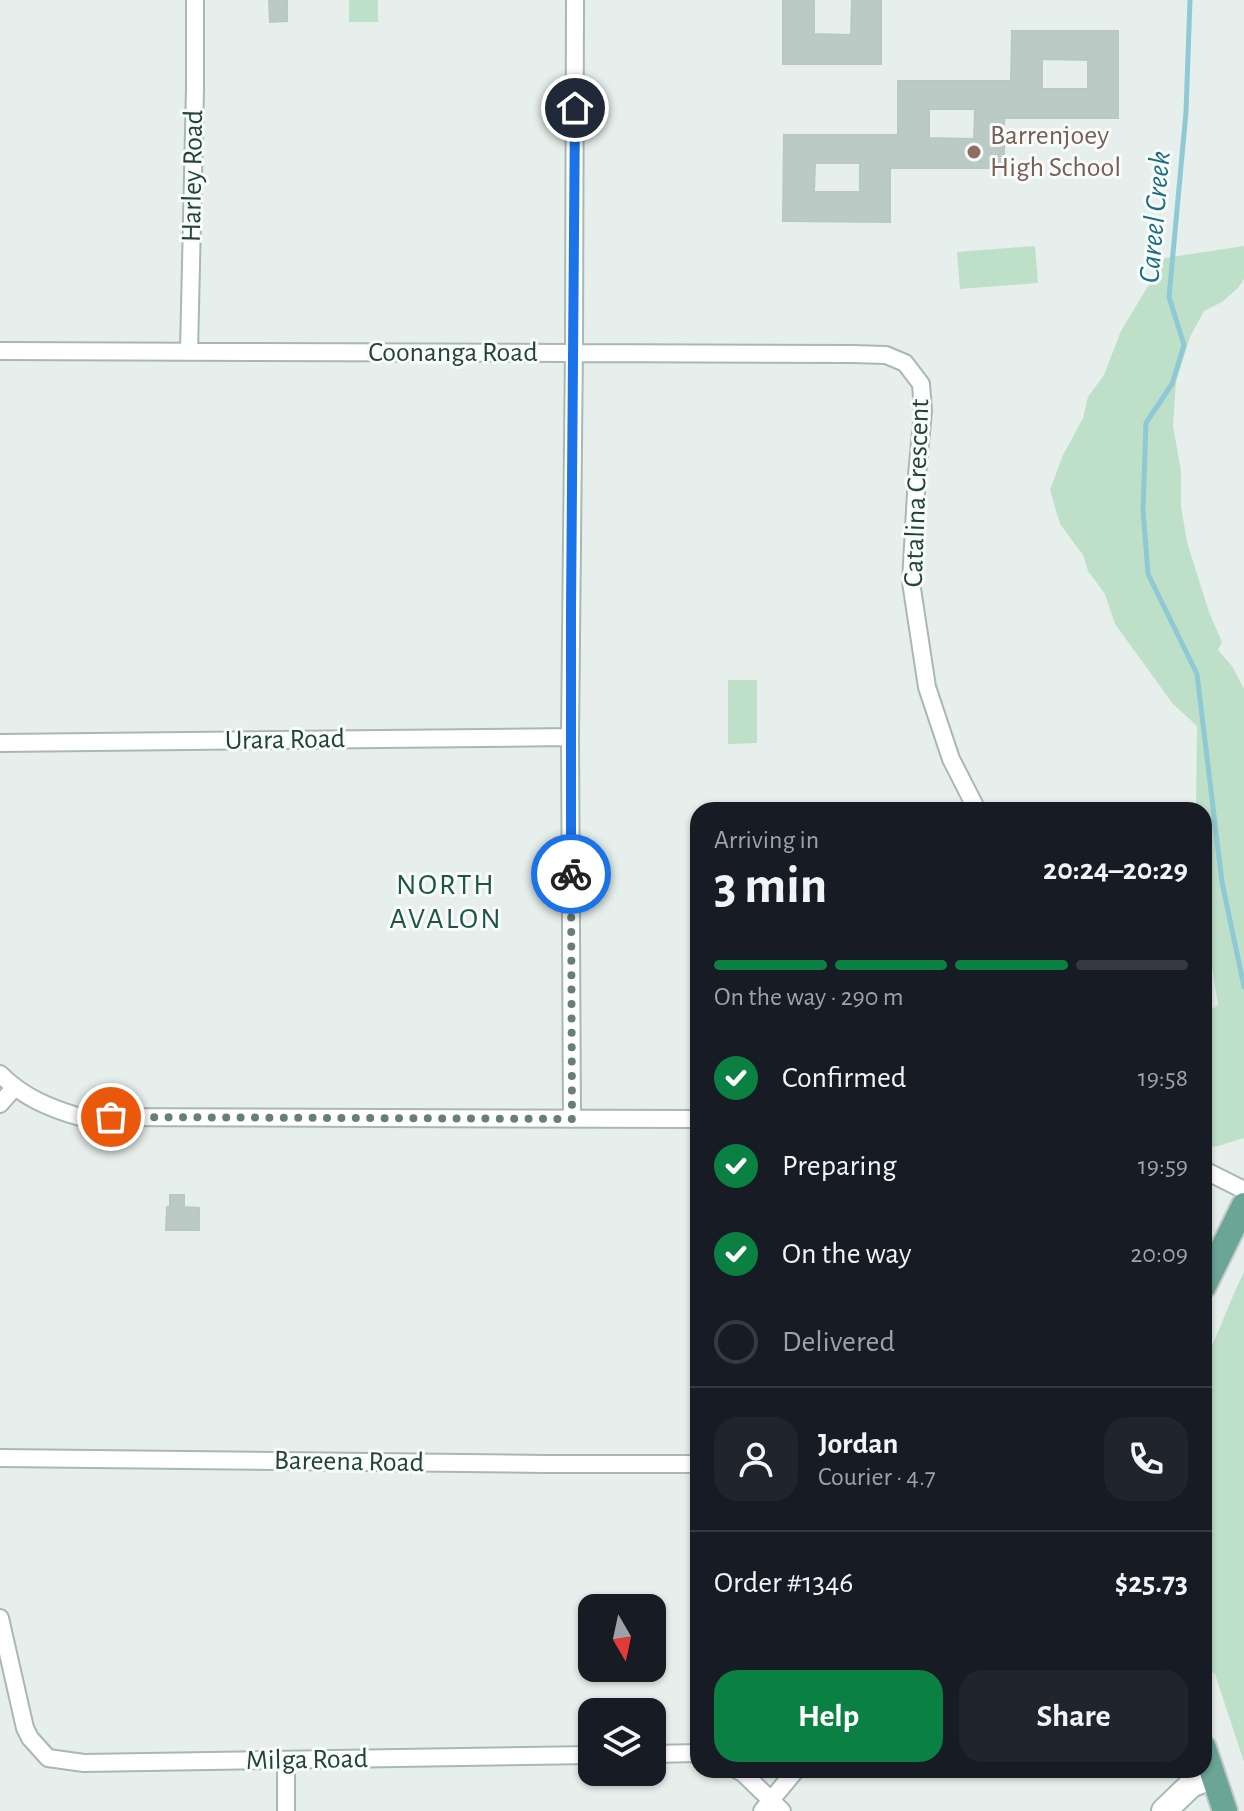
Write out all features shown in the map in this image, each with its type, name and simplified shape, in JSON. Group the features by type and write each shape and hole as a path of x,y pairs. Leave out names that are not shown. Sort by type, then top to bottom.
{"main road":[{"path":"1212,1270 1244,1205"},
{"path":"1212,1773 1225,1811"},
{"path":"1164,1811 1191,1785 1208,1778"}],"street":[{"name":"Harley Road","path":"189,352 195,0"},
{"path":"572,1119 570,737 575,0"},
{"name":"Coonanga Road","path":"0,351 852,354 886,355 905,363"},
{"name":"Catalina Crescent","path":"905,363 921,384 923,411 911,582 927,687 951,759 973,802"},
{"name":"Urara Road","path":"0,743 570,737"},
{"path":"0,1074 14,1088 53,1110 80,1117 690,1119"},
{"path":"0,1104 14,1088"},
{"path":"1212,1174 1244,1190"},
{"name":"Bareena Road","path":"0,1458 690,1464"},
{"name":"Milga Road","path":"0,1618 19,1705 30,1738 48,1758 84,1763 578,1755"},
{"path":"666,1754 690,1753"},
{"path":"286,1761 286,1811"},
{"path":"747,1778 771,1808 791,1778"}],"green space":[{"path":"349,0 378,0 378,22 349,22"},
{"path":"1035,246 1038,283 960,289 957,252"},
{"path":"1244,246 1244,279 1222,302 1204,311 1190,337 1176,382 1173,426 1181,471 1181,506 1187,542 1222,642 1218,650 1232,666 1244,689 1244,1138 1215,1147 1212,1146 1212,1009 1218,1005 1212,966 1212,802 1196,802 1197,726 1173,704 1115,624 1105,594 1088,571 1083,555 1060,524 1050,490 1063,455 1083,418 1088,397 1104,375 1121,331 1165,258"},
{"path":"728,680 757,680 757,743 728,744"},
{"path":"1244,1272 1244,1762 1212,1672 1212,1344"}],"building":[{"path":"269,0 287,0 287,21 270,22"},
{"path":"783,0 814,0 814,34 851,35 852,0 881,0 881,64 783,64"},
{"path":"1012,31 1118,31 1118,118 1004,118 1004,168 890,168 890,222 783,221 784,135 898,135 898,81 1011,81","holes":["1042,59 1088,60 1088,89 1042,89","929,109 975,109 974,139 929,138","815,163 860,163 860,192 814,192"]},
{"path":"170,1195 184,1195 184,1207 199,1208 199,1230 166,1230"}],"waterway":[{"name":"Careel Creek","path":"1190,0 1186,112 1169,297 1184,345 1172,384 1146,423 1143,510 1148,574 1197,674 1222,882 1244,987"}],"way so far":[{"path":"111,1117 572,1119 571,874"}],"place":[{"name":"Barrenjoey High School","path":"974,152"}],"district":[{"name":"NORTH AVALON","path":"446,902"}],"route":[{"path":"571,874 575,108"}]}
